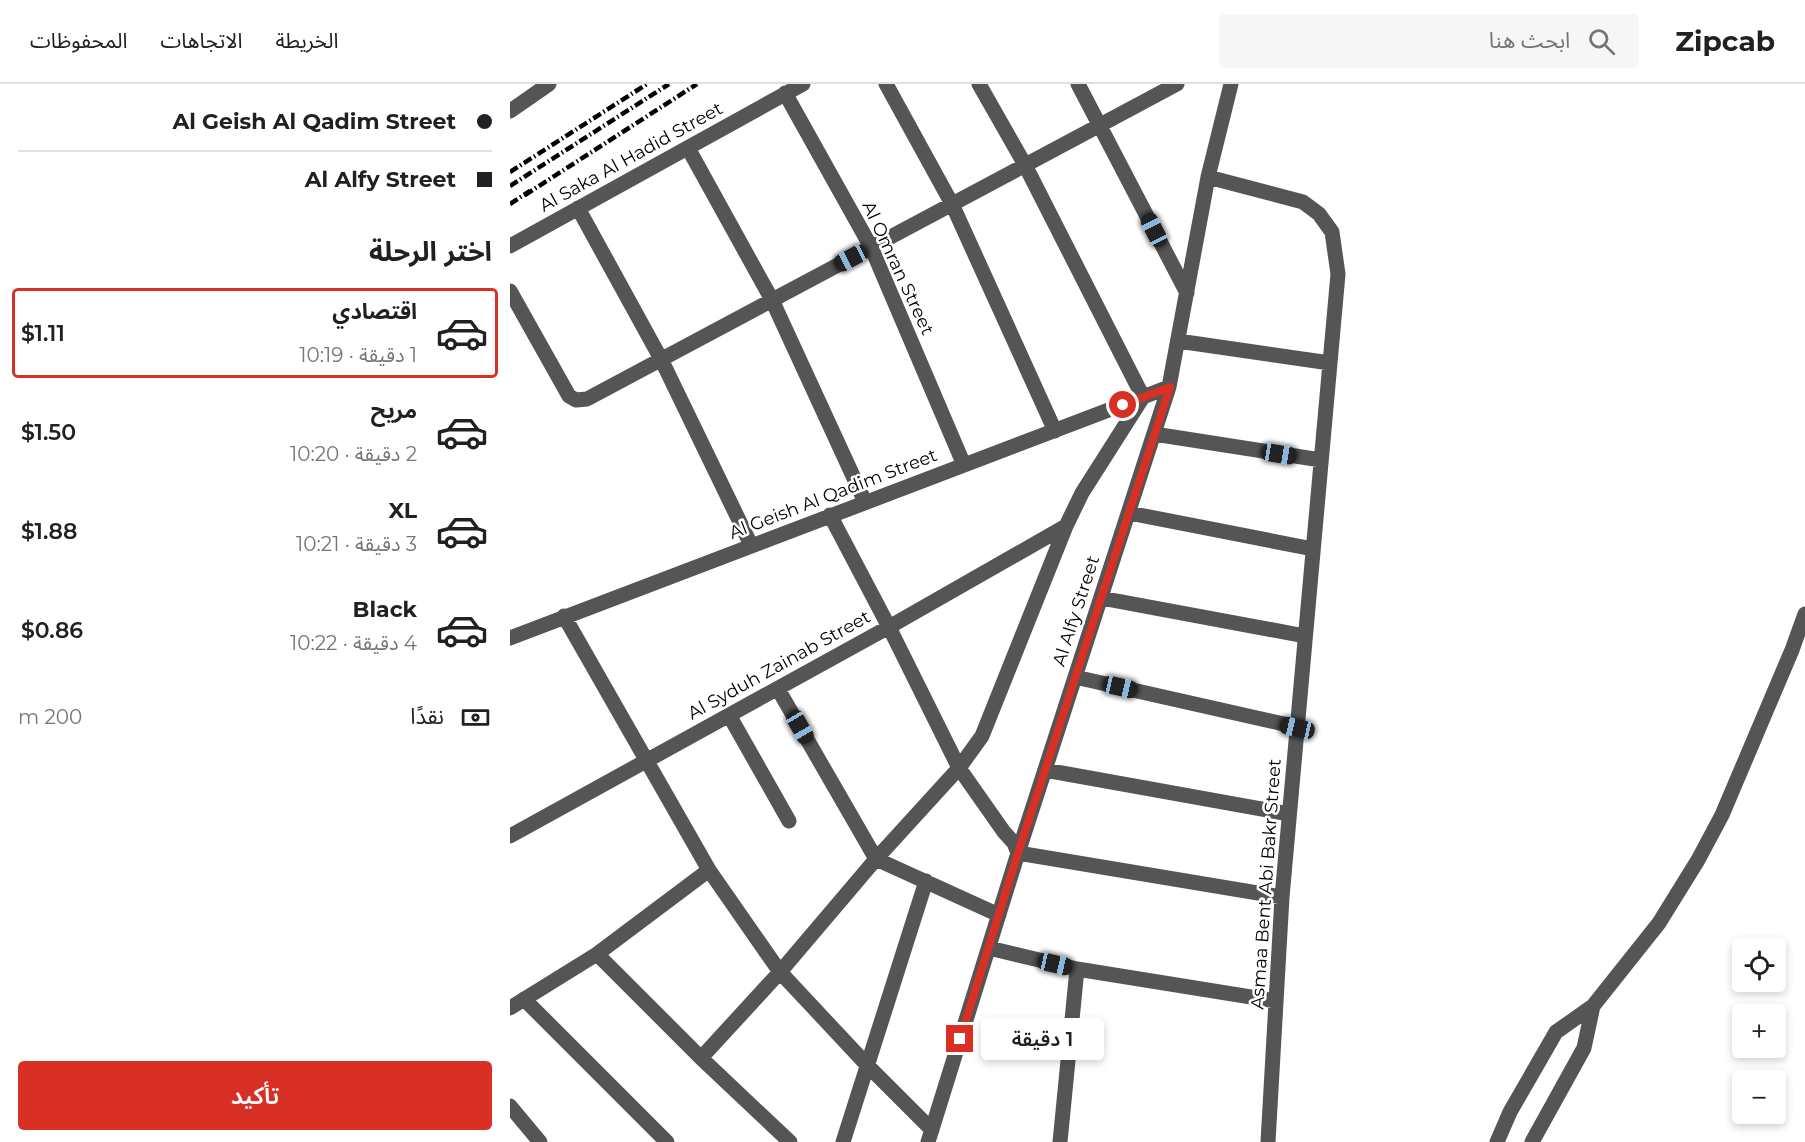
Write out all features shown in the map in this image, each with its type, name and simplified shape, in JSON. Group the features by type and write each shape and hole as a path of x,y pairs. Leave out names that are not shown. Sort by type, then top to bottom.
{"street":[{"path":"510,111 549,84"},
{"name":"Al Saka Al Hadid Street","path":"510,246 803,84"},
{"path":"886,84 952,204 1055,431"},
{"path":"701,1058 780,972 876,859 958,768 982,736 1066,526 1082,493 1143,398 1025,165 979,84"},
{"path":"1078,84 1187,293"},
{"name":"Al Alfy Street","path":"930,1136 1018,853 1170,387 1208,177 1231,84"},
{"path":"510,291 569,396 576,400 587,399 1171,85"},
{"name":"Al Omran Street","path":"785,93 871,247 964,465"},
{"path":"688,148 772,300 865,502"},
{"name":"Asmaa Bent Abi Bakr Street","path":"1208,177 1303,202 1319,214 1332,232 1338,274 1282,897 1268,1142"},
{"path":"578,208 661,359 751,546"},
{"path":"1178,341 1330,363"},
{"name":"Al Geish Al Qadim Street","path":"510,638 1170,387"},
{"path":"1154,434 1321,460"},
{"path":"1129,513 1313,549"},
{"path":"830,515 889,627 958,768 1014,843 1018,853 1282,897"},
{"name":"Al Syduh Zainab Street","path":"510,836 778,689 1066,526"},
{"path":"1101,598 1305,636"},
{"path":"1497,1142 1510,1112 1556,1032 1593,1006 1659,922 1698,860 1722,815 1805,614"},
{"path":"564,616 709,870 780,972 930,1136"},
{"path":"1075,677 1297,728"},
{"path":"778,689 876,859 999,915"},
{"path":"729,715 789,821"},
{"path":"1045,770 1289,814"},
{"path":"510,1008 597,954 709,870"},
{"path":"843,1142 926,881"},
{"path":"988,948 1077,969 1276,1001"},
{"path":"597,954 789,1142"},
{"path":"1060,1142 1077,969"},
{"path":"524,999 667,1142"},
{"path":"1532,1142 1584,1048 1593,1006"},
{"path":"510,1106 540,1142"}],"railway":[{"path":"510,172 647,84"},
{"path":"510,186 669,84"},
{"path":"525,195 697,84"},
{"path":"510,204 530,191"}],"route":[{"path":"960,1039 1018,853 1170,387 1123,405"}]}
